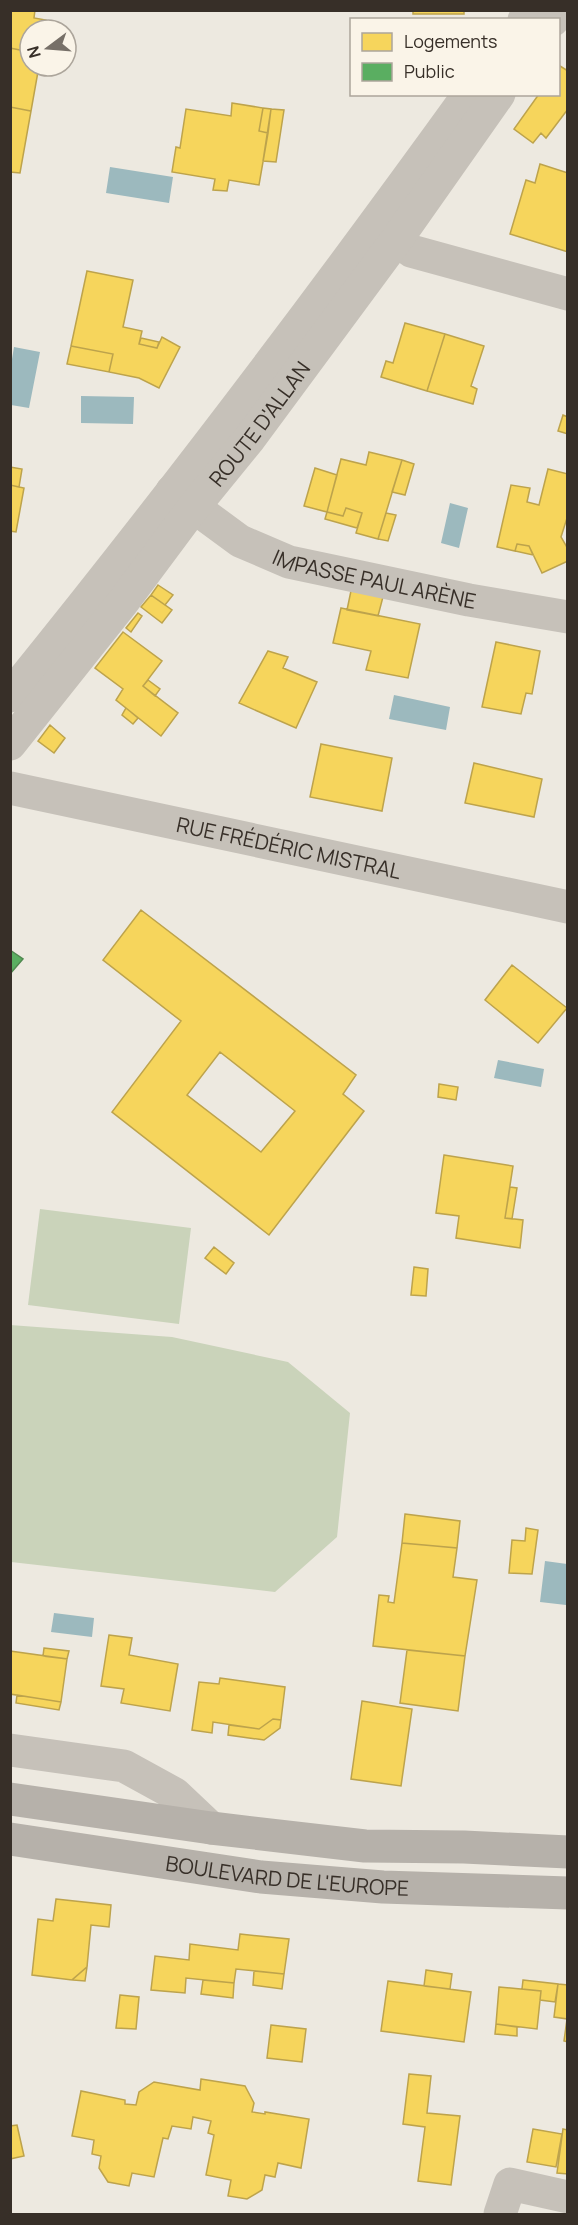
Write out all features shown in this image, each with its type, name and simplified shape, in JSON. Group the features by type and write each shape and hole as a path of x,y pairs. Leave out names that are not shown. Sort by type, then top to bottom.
{"main road":[{"name":"BOULEVARD DE L'EUROPE","path":"10,1799 211,1828 365,1846 464,1847 567,1852"},
{"name":"BOULEVARD DE L'EUROPE","path":"10,1839 261,1877 383,1887 567,1893"}],"street":[{"name":"ROUTE D'ALLAN","path":"10,696 99,587 183,500 250,438 387,230 468,96"},
{"name":"ROUTE D'ALLAN","path":"387,230 498,96"},
{"path":"387,230 411,251 567,294"},
{"name":"ROUTE D'ALLAN","path":"10,744 123,602 183,500"},
{"name":"IMPASSE PAUL ARÈNE","path":"183,500 240,541 289,562 469,600 567,617"},
{"name":"RUE FRÉDÉRIC MISTRAL","path":"10,788 567,907"},
{"path":"10,1750 124,1767 175,1794 211,1828"},
{"path":"500,2214 510,2184 567,2197"}],"green space":[{"path":"40,1209 191,1228 179,1324 28,1305"},
{"path":"10,1325 172,1337 288,1362 350,1413 337,1537 275,1592 11,1562"}],"water":[{"path":"110,167 173,177 169,203 106,193"},
{"path":"14,347 40,352 29,408 11,405 11,365"},
{"path":"81,396 134,397 133,424 81,423"},
{"path":"450,503 468,508 459,548 441,543"},
{"path":"394,695 450,707 446,730 389,719"},
{"path":"498,1060 544,1069 541,1087 494,1078"},
{"path":"545,1561 567,1564 566,1605 540,1602"},
{"path":"54,1613 94,1618 92,1637 51,1632"}],"building: Logements":[{"path":"10,10 35,10 34,18 18,18 18,50 10,48"},
{"path":"413,10 464,10 464,14 413,14"},
{"path":"10,48 18,50 18,78 37,78 31,111 10,107"},
{"path":"560,66 568,71 568,109 546,138 541,133 533,143 514,129 538,96 560,96"},
{"path":"232,103 263,108 259,131 268,133 259,185 229,180 227,191 213,190 215,179 172,172 176,147 180,148 186,109 231,116"},
{"path":"10,107 31,111 20,173 10,172"},
{"path":"263,108 271,109 268,133 259,131"},
{"path":"271,109 284,110 276,162 263,161"},
{"path":"540,164 568,173 568,252 510,234 526,180 535,183"},
{"path":"87,271 133,280 123,327 142,331 139,344 157,348 162,337 180,347 159,388 139,378 109,372 113,354 71,346"},
{"path":"405,323 445,334 427,391 381,377 386,361 393,363"},
{"path":"445,334 484,346 471,386 477,389 473,404 427,391"},
{"path":"141,338 159,342 157,348 139,344"},
{"path":"71,346 113,354 109,372 67,364"},
{"path":"563,415 568,417 568,434 558,431"},
{"path":"369,452 402,460 378,539 356,533 362,513 346,508 343,516 327,512 341,459 366,465"},
{"path":"402,460 414,464 405,495 392,492"},
{"path":"10,467 22,469 19,487 10,485"},
{"path":"315,468 337,475 327,512 304,506"},
{"path":"548,469 568,474 568,515 561,537 568,549 568,561 542,573 529,546 517,544 515,551 497,547 511,485 530,488 527,502 539,505"},
{"path":"10,485 24,488 16,532 10,531"},
{"path":"346,508 362,513 357,528 325,519 327,512 343,516"},
{"path":"386,513 396,515 388,541 378,539"},
{"path":"517,544 529,546 533,555 515,551"},
{"path":"158,585 173,595 165,605 151,595"},
{"path":"352,586 384,593 378,616 347,610"},
{"path":"151,595 172,610 162,623 141,607"},
{"path":"341,608 420,624 408,678 366,670 371,651 333,643"},
{"path":"138,613 142,616 131,632 126,628"},
{"path":"123,632 162,661 143,686 178,713 161,736 116,700 123,689 95,668"},
{"path":"496,642 540,651 532,694 526,693 521,714 482,707"},
{"path":"268,651 288,657 283,668 317,682 296,728 239,703"},
{"path":"148,680 160,689 155,696 143,686"},
{"path":"126,708 138,718 133,724 122,715"},
{"path":"50,725 65,738 54,753 38,741"},
{"path":"321,744 392,758 382,811 310,797"},
{"path":"474,763 542,779 534,817 465,803"},
{"path":"141,910 356,1075 343,1094 364,1111 269,1235 112,1112 181,1021 103,960","holes":["220,1052 295,1111 261,1152 187,1095"]},
{"path":"512,965 567,1008 538,1043 485,1000"},
{"path":"439,1084 458,1087 456,1100 438,1097"},
{"path":"444,1155 513,1166 505,1218 523,1220 520,1248 456,1238 459,1216 436,1213"},
{"path":"510,1187 517,1188 512,1219 505,1218"},
{"path":"214,1247 234,1263 226,1274 205,1258"},
{"path":"414,1267 428,1269 426,1296 411,1295"},
{"path":"405,1514 460,1521 457,1548 402,1543"},
{"path":"526,1528 538,1530 532,1574 509,1573 512,1540 525,1541"},
{"path":"402,1543 457,1548 453,1577 477,1580 465,1656 373,1646 379,1595 389,1596 388,1602 394,1603"},
{"path":"109,1635 132,1638 129,1655 178,1664 170,1711 121,1703 124,1689 101,1686"},
{"path":"44,1648 69,1651 67,1659 43,1656"},
{"path":"407,1650 465,1656 458,1711 400,1703"},
{"path":"10,1651 67,1659 61,1702 10,1694"},
{"path":"220,1678 285,1687 281,1720 273,1719 259,1729 213,1722 212,1733 192,1730 199,1682 219,1684"},
{"path":"17,1695 61,1702 59,1710 16,1703"},
{"path":"362,1701 412,1709 401,1786 351,1779"},
{"path":"273,1719 281,1720 280,1728 264,1740 228,1735 229,1725 259,1729"},
{"path":"56,1899 111,1905 109,1927 91,1925 87,1967 72,1980 32,1975 38,1919 53,1921"},
{"path":"240,1934 289,1939 284,1974 236,1969 234,1983 186,1978 185,1993 151,1990 155,1956 189,1960 190,1944 238,1950"},
{"path":"87,1967 85,1981 72,1980"},
{"path":"426,1970 452,1974 450,1989 424,1986"},
{"path":"254,1971 284,1974 282,1989 253,1985"},
{"path":"203,1980 234,1983 233,1998 201,1994"},
{"path":"523,1980 558,1984 555,2002 540,2000 541,1991 522,1989"},
{"path":"388,1981 471,1992 464,2042 381,2031"},
{"path":"558,1984 568,1985 568,2042 564,2041 567,2019 554,2017"},
{"path":"499,1987 541,1991 537,2029 496,2024"},
{"path":"120,1995 139,1997 136,2029 116,2028"},
{"path":"496,2024 517,2027 517,2036 495,2034"},
{"path":"271,2025 306,2029 302,2062 267,2058"},
{"path":"409,2074 431,2076 427,2113 460,2116 451,2185 418,2181 425,2127 403,2124"},
{"path":"201,2079 245,2086 254,2103 252,2112 309,2119 301,2168 278,2163 275,2177 265,2175 262,2190 247,2199 228,2196 231,2180 206,2175 214,2135 208,2133 211,2121 193,2117 191,2129 172,2126 168,2139 163,2138 154,2177 132,2173 129,2186 108,2182 99,2168 101,2156 92,2154 94,2140 72,2136 81,2091 125,2100 125,2104 136,2105 139,2092 154,2082 200,2090"},
{"path":"17,2125 24,2156 10,2159 10,2126"},
{"path":"533,2129 562,2134 556,2167 527,2162"},
{"path":"563,2129 568,2130 568,2174 557,2173"}],"building: Public":[{"path":"10,950 23,959 10,974"}]}
